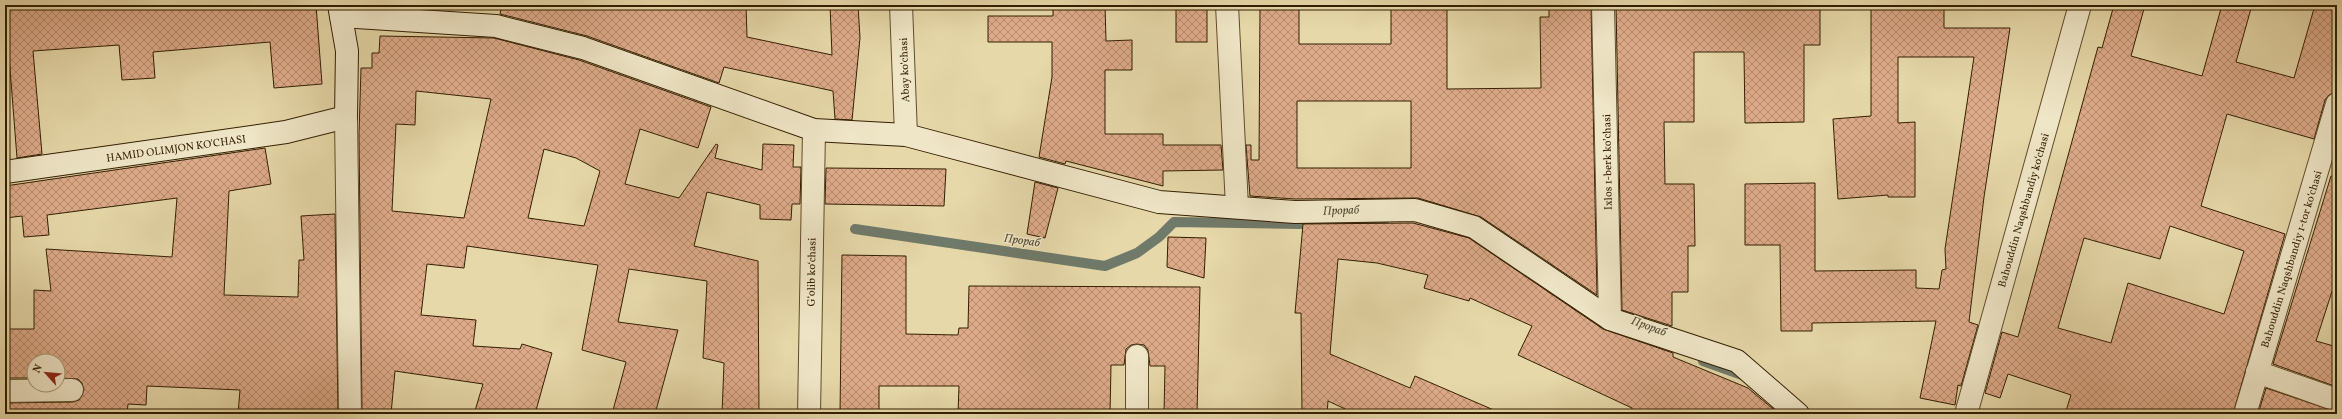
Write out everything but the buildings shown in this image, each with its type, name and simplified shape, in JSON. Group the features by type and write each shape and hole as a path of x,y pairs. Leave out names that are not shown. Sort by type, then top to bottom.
{"street":[{"name":"Abay koʻchasi","path":"901,5 906,135"},
{"path":"1227,5 1237,207"},
{"name":"Ixlos 1-berk koʼchasi","path":"1603,5 1610,319"},
{"name":"Bahouddin Naqshbandiy koʻchasi","path":"1966,414 2080,5"},
{"path":"350,414 346,117 347,51 340,10 496,26 583,48 814,130 906,135 1159,202 1295,212 1415,210 1474,227 1552,278 1610,319 1737,361 1798,414"},
{"name":"Bahouddin Naqshbandiy 1-tor koʻchasi","path":"2245,414 2337,104"},
{"name":"HAMID OLIMJON KO'CHASI","path":"5,172 286,132 346,117"},
{"name":"Gʻolib koʻchasi","path":"809,414 814,130"},
{"path":"1137,356 1137,414"},
{"path":"2257,372 2337,400"},
{"path":"5,391 72,390"}],"waterway":[{"name":"Прораб","path":"855,229 1105,266 1137,253 1159,237 1174,222 1299,224 1384,221"},
{"name":"Прораб","path":"1703,361 1745,376"}]}
